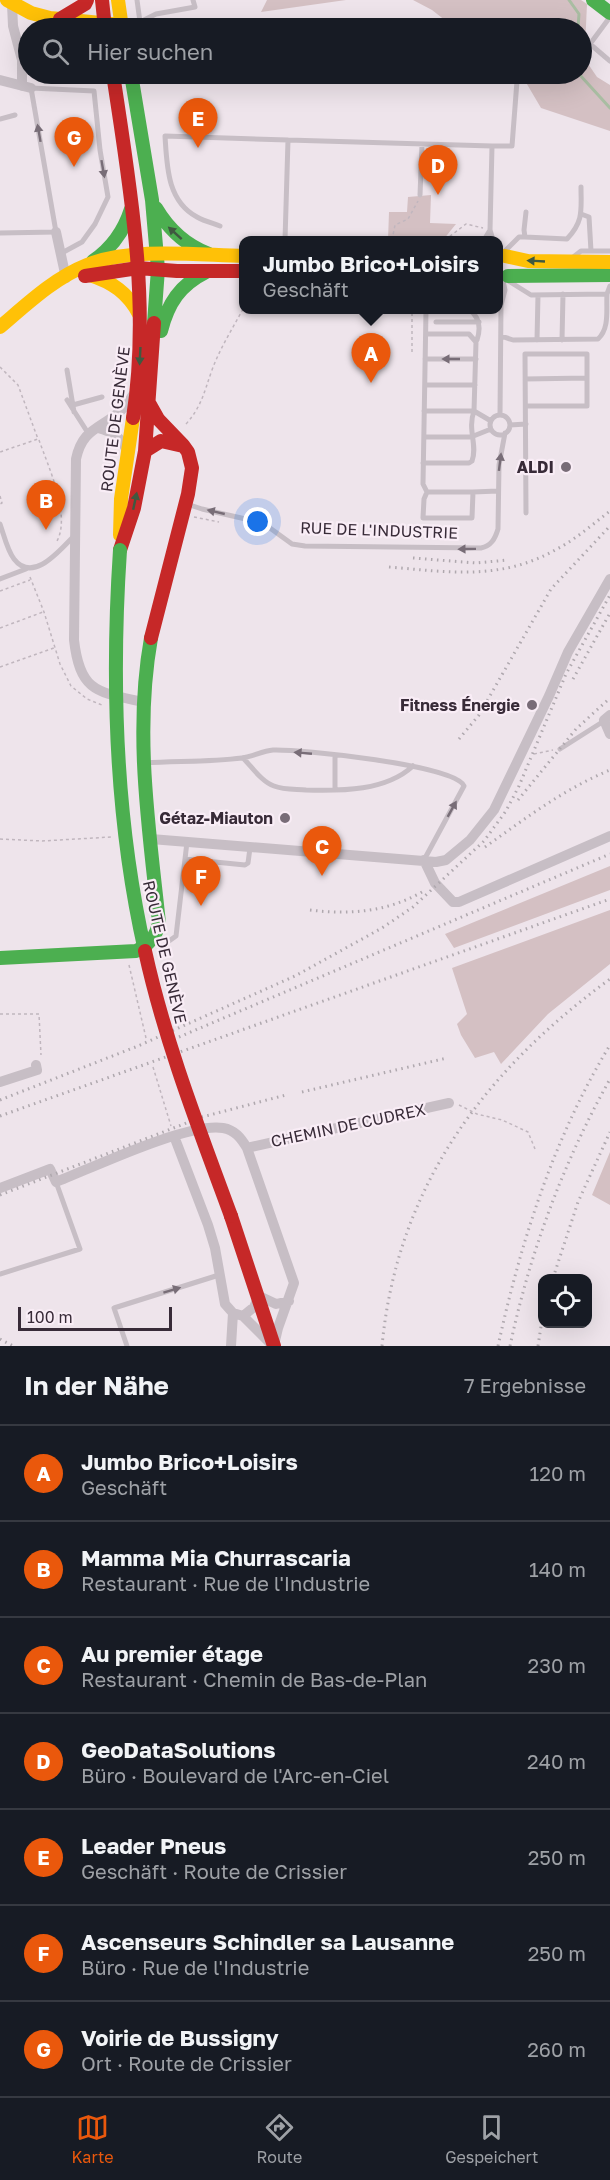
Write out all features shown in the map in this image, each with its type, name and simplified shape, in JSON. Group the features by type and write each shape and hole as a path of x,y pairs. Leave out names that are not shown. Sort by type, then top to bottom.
{"main road":[{"path":"62,18 85,4 87,0"},
{"path":"102,0 104,18"},
{"path":"118,0 121,18"},
{"path":"594,0 609,20"},
{"path":"10,2 31,13 55,18"},
{"name":"ROUTE DE GENÈVE","path":"114,84 132,204 144,388 149,403 145,451 134,508 120,550"},
{"name":"ROUTE DE GENÈVE","path":"133,84 152,200 157,262 144,388 128,451 122,499 114,650 114,714 119,796 137,917 162,1021 259,1296 274,1346"},
{"path":"152,200 166,225 173,232 192,247 217,256"},
{"path":"89,270 114,244 125,225 132,204"},
{"path":"503,254 528,261 610,262"},
{"path":"503,255 510,265 504,280 610,275"},
{"path":"0,327 33,299 66,278 89,270 137,262 239,256"},
{"path":"157,262 209,271 239,271"},
{"path":"89,270 122,289 135,306 141,324"},
{"path":"144,388 169,304 186,283 209,271"},
{"path":"0,958 126,952 145,947 155,937 159,924 144,763 143,702 150,645 185,503 191,468 190,456 157,420 149,403"},
{"path":"145,451 161,441 183,446"}],"street":[{"path":"10,2 18,45"},
{"path":"0,80 26,87 26,84"},
{"path":"56,232 66,278"},
{"path":"143,702 98,691 80,671 74,640 76,459 82,441 119,413 144,388"},
{"path":"93,431 115,434 128,451"},
{"path":"151,839 442,862 470,840 494,810 549,696 567,652 610,579"},
{"path":"607,718 610,734"},
{"path":"424,860 435,883 453,902 459,902 610,836"},
{"path":"0,1082 37,1070 38,1064"},
{"name":"CHEMIN DE CUDREX","path":"247,1148 449,1103"},
{"name":"CHEMIN DE CUDREX","path":"56,1182 174,1136 212,1128 222,1128 236,1134 247,1148 294,1283 290,1301"},
{"path":"174,1136 215,1248 225,1304 274,1346 278,1328 290,1301"},
{"path":"0,1188 50,1169 56,1182"},
{"path":"238,1314 254,1307 259,1296 276,1304 290,1301"},
{"path":"231,1346 238,1314"}],"lane":[{"path":"137,0 139,18"},
{"path":"148,18 156,14 195,7 193,0"},
{"path":"592,41 609,20"},
{"path":"592,46 610,61"},
{"path":"220,226 196,217 177,200 168,174 165,136 512,146 517,84"},
{"path":"0,233 56,232 26,87 94,91 108,197 95,224 82,242 60,254"},
{"path":"0,119 15,115"},
{"path":"285,236 288,140"},
{"path":"420,195 422,144"},
{"path":"492,146 490,230 492,236"},
{"path":"503,253 519,237 567,239 577,228 581,214 582,187"},
{"path":"525,237 526,212"},
{"path":"581,214 590,217 591,251"},
{"path":"486,236 490,230"},
{"path":"568,262 581,251 610,251"},
{"path":"504,280 531,295 607,294"},
{"path":"503,295 504,280"},
{"path":"501,336 513,340 598,339 604,334 607,294 610,286"},
{"path":"562,340 564,294"},
{"path":"537,340 538,295"},
{"path":"426,314 423,484 427,492 423,518 472,518 473,492"},
{"path":"423,463 469,463 474,458 474,443 471,437 479,322 473,314"},
{"path":"500,314 500,415"},
{"path":"436,322 479,322"},
{"path":"426,334 469,334 476,342"},
{"path":"526,406 587,406 587,354 525,354 526,513"},
{"path":"425,359 476,359"},
{"path":"67,370 75,412"},
{"path":"525,379 587,378"},
{"path":"425,385 475,385"},
{"path":"73,405 102,397"},
{"path":"68,400 75,412 93,431"},
{"path":"424,411 474,411 491,421"},
{"path":"427,492 498,491 505,434 510,425 508,419 500,415 494,417 491,421 491,429 497,435 505,434"},
{"path":"510,425 526,424"},
{"path":"424,437 471,437 491,429"},
{"name":"RUE DE L'INDUSTRIE","path":"185,503 263,523 292,544 304,546 474,549 487,546 496,536 498,491"},
{"path":"0,524 13,557 22,568 27,568"},
{"path":"0,579 50,561 75,534"},
{"path":"560,749 607,718"},
{"path":"144,763 243,758 272,750 373,759 425,767 453,776 461,780 464,786 424,860"},
{"path":"335,756 335,790"},
{"path":"243,758 274,786 286,789 335,790 370,787 403,776 413,766"},
{"path":"155,937 172,941 176,936 187,842"},
{"path":"185,859 245,865 248,863 250,846"},
{"path":"0,1274 81,1249 56,1182"},
{"path":"127,1346 114,1308 219,1275"}],"path":[{"path":"393,236 395,225 408,219 420,195"},
{"path":"450,236 466,224 490,230"},
{"path":"186,424 204,398 212,370 239,314"},
{"path":"412,314 412,352"},
{"path":"0,367 18,385 59,496 60,534 56,543 62,549"},
{"path":"0,452 38,439"},
{"path":"0,496 2,503 0,504"},
{"path":"415,543 421,540 423,518"},
{"path":"0,591 31,579 36,593"},
{"path":"0,628 44,612"},
{"path":"0,667 55,648"},
{"path":"522,749 533,754 560,749"},
{"path":"0,839 42,841 113,837"},
{"path":"126,952 146,1038"},
{"path":"0,1014 39,1014 38,1064"},
{"path":"153,1067 174,1136"},
{"path":"466,1107 477,1114 502,1120 528,1132 535,1149"}],"shaded area":[{"path":"267,0 346,0 261,12"},
{"path":"413,0 581,0 587,4 586,18 442,18"},
{"path":"592,70 597,77 610,85 610,131 541,108 527,84 592,84"},
{"path":"431,195 430,223 456,224 446,236 388,236 389,212 407,212 408,197"},
{"path":"610,866 610,890 454,948 445,934"},
{"path":"610,910 610,964 548,1014 501,1064 494,1052 475,1058 457,1024 467,1014 452,968"},
{"path":"610,1152 610,1205 592,1195"}],"waterway":[{"path":"569,0 579,14 579,18"},
{"path":"588,84 610,108"}],"railway":[{"path":"389,567 474,572 516,566 564,545 610,511"},
{"path":"459,739 479,715 551,589 610,526"},
{"path":"413,558 476,563 508,560"},
{"path":"0,1100 138,1046 295,976 382,928 413,907 484,841 506,811 519,786 566,674 610,595"},
{"path":"573,679 610,613"},
{"path":"518,800 576,729 610,698"},
{"path":"485,847 561,795 610,770"},
{"path":"179,1037 610,854"},
{"path":"310,910 353,912 381,908 422,892"},
{"path":"0,1116 610,899"},
{"path":"382,1346 391,1288 406,1235 428,1184 454,1137 486,1094 523,1053 610,979"},
{"path":"498,1346 517,1268 556,1153 572,1116 610,1045"},
{"path":"302,1092 447,1058"},
{"path":"510,1346 527,1276 550,1209 577,1143 610,1079"},
{"path":"0,1195 202,1117 286,1095"},
{"path":"554,1274 578,1202 610,1132"},
{"path":"538,1346 541,1328"},
{"path":"0,1339 13,1346"}],"traffic: fast":[{"path":"593,0 610,13"},
{"path":"133,84 152,200 158,269 154,323"},
{"path":"156,208 178,236 209,254"},
{"path":"93,261 116,238 125,225 131,209"},
{"path":"161,331 167,312 176,296 189,283 206,272"},
{"path":"508,276 610,275"},
{"path":"120,550 116,651 118,752 127,852 145,951"},
{"path":"0,958 136,951 145,946 156,932 159,923 143,745 146,674 151,638"}],"traffic: slow":[{"path":"7,0 31,13 50,18"},
{"path":"118,0 121,18"},
{"path":"0,327 63,277 105,259 164,253 239,256"},
{"path":"505,256 528,261 610,262"},
{"path":"90,275 119,289 139,314"},
{"path":"120,535 121,499 133,418"}],"traffic: jam":[{"path":"62,18 85,4 87,0"},
{"path":"102,0 104,18"},
{"path":"115,84 132,202 139,289 140,332 133,418"},
{"path":"85,276 138,268 177,271 239,271"},
{"path":"120,550 134,508 145,451 154,323"},
{"path":"149,403 158,419 188,452 192,468 188,494 151,638"},
{"path":"145,451 161,441 183,446"},
{"path":"145,951 162,1019 231,1216"},
{"path":"231,1216 274,1346"}],"place":[{"name":"Leader Pneus","path":"198,148"},
{"name":"Voirie de Bussigny","path":"74,167"},
{"name":"GeoDataSolutions","path":"438,195"},
{"name":"Jumbo Brico+Loisirs","path":"371,383"},
{"name":"ALDI","path":"566,467"},
{"name":"Mamma Mia Churrascaria","path":"46,530"},
{"name":"Fitness Énergie","path":"532,705"},
{"name":"Gétaz-Miauton","path":"285,818"},
{"name":"Au premier étage","path":"322,876"},
{"name":"Ascenseurs Schindler sa Lausanne","path":"201,906"}]}
